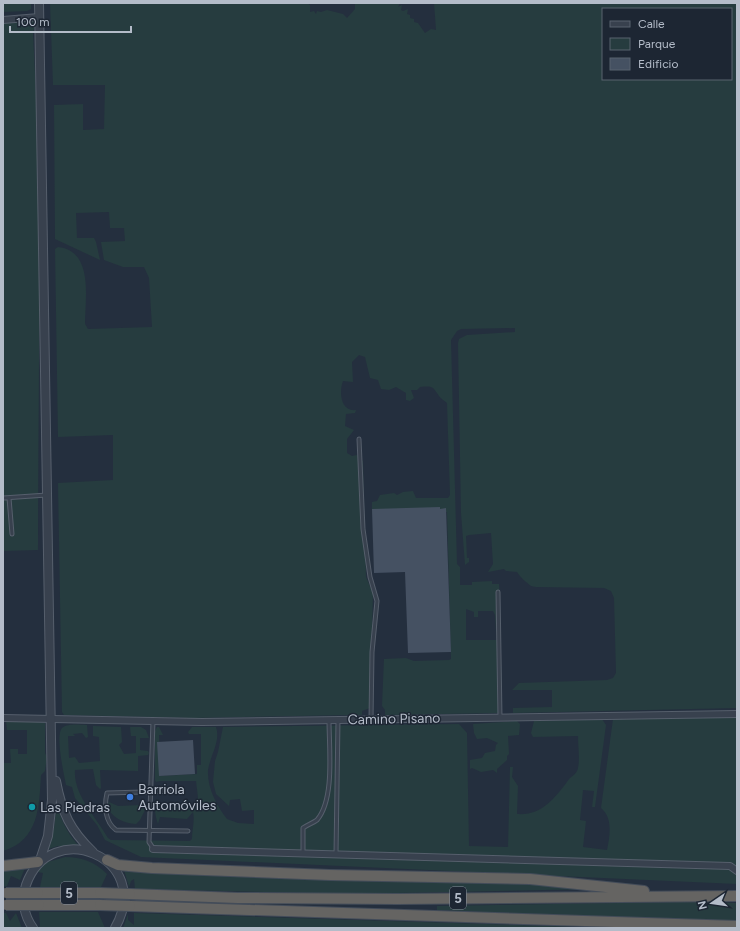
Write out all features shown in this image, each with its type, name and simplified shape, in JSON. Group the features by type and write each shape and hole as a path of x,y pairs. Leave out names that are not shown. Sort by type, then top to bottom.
{"highway":[{"path":"107,860 118,865 191,870 530,879 678,895"},
{"path":"3,866 39,861"},
{"name":"5","path":"5,892 100,893 238,898 398,899 678,895 737,896"},
{"name":"5","path":"4,905 100,905 737,926"}],"street":[{"path":"33,928 24,907 24,891 30,875 39,861 48,836 51,813 52,761 39,3"},
{"path":"3,20 39,17"},
{"name":"Camino Pisano","path":"3,718 153,721 371,720 737,714"},
{"path":"52,761 59,796 69,824 78,838 94,853 107,860 122,884 124,900 121,917 115,928"},
{"path":"153,849 730,866 737,871"},
{"path":"39,861 48,856 69,850 94,853"}],"lane":[{"path":"359,439 363,529 370,576 377,601 372,652 371,720"},
{"path":"3,498 48,495"},
{"path":"10,498 12,534"},
{"path":"498,592 500,718"},
{"path":"303,853 303,828 316,821 325,808 329,794 329,720"},
{"path":"336,854 338,720"},
{"path":"153,721 149,842 153,849"},
{"path":"180,791 107,793 105,800 109,826 116,830 188,831"}],"green space":[{"path":"3,3 31,3 31,9 27,11 3,12"},
{"path":"50,3 307,3 310,5 310,12 314,11 316,14 317,11 321,12 327,10 343,14 347,18 355,9 355,3 400,3 398,7 402,5 401,10 403,11 408,9 407,14 410,15 410,18 414,19 414,22 418,23 425,33 431,29 436,30 434,3 737,3 737,708 513,713 513,708 552,707 552,690 512,690 519,683 607,680 613,678 616,673 614,598 611,591 604,588 536,587 531,586 521,578 517,572 506,571 504,569 488,572 493,564 491,533 466,536 467,558 469,558 469,562 465,565 461,513 458,343 459,339 467,335 515,332 515,328 461,329 457,331 451,340 457,564 460,567 460,585 472,585 472,582 492,581 492,584 499,584 501,631 496,631 495,615 493,611 478,611 478,617 474,617 474,612 466,609 466,640 500,640 502,685 499,713 385,715 385,710 382,706 384,659 406,658 414,661 451,659 447,512 442,512 440,510 372,514 372,502 377,501 380,495 394,493 397,495 403,492 413,491 416,498 448,498 450,495 447,403 433,388 430,387 420,387 417,390 411,390 414,398 410,401 406,400 406,393 396,387 389,390 381,389 378,380 370,378 365,357 359,355 352,362 353,382 343,381 341,395 347,408 356,410 355,413 346,414 345,426 354,430 347,439 347,453 352,456 357,455 363,461 366,577 373,593 370,708 362,711 362,715 193,718 64,715 62,712 58,483 113,480 113,435 58,437 55,249 58,247 69,250 77,257 82,266 86,289 85,324 88,329 152,327 149,278 144,267 123,267 104,260 101,242 125,241 124,228 110,228 109,212 76,213 77,238 94,238 100,260 55,239 54,105 83,104 83,130 104,129 105,85 53,85"},
{"path":"3,18 33,20 35,26 33,33 39,227 38,550 3,551"},
{"path":"737,717 737,884 141,857 105,840 97,825 75,798 72,787 66,785 59,739 60,732 65,726 87,725 88,737 86,738 82,733 73,734 75,736 68,736 69,758 75,757 79,763 100,761 99,737 93,736 93,726 121,727 122,742 119,745 124,754 136,753 136,736 131,736 130,727 141,727 146,730 149,738 140,738 140,750 148,751 149,753 148,755 138,756 138,771 100,770 100,789 96,785 93,769 75,770 75,779 78,788 87,806 108,838 111,840 190,841 192,839 194,819 193,812 187,819 160,817 158,824 157,821 155,809 156,800 158,799 160,807 192,807 196,805 198,798 196,781 156,782 155,731 157,727 159,727 163,735 159,735 160,776 197,774 197,765 201,765 201,734 189,734 188,732 192,727 216,727 217,738 208,770 209,783 213,796 227,819 238,823 254,824 254,810 242,811 240,799 230,800 229,806 216,794 213,782 215,761 223,727 459,724 467,733 469,846 508,847 510,767 513,767 512,777 518,786 517,814 533,812 546,805 552,800 578,768 578,736 533,737 531,733 534,721 602,719 606,725 595,807 592,807 594,791 583,790 580,820 586,821 583,847 607,850 610,827 605,812 601,808 613,719"},
{"path":"6,721 31,721 45,723 45,753 47,757 45,771 41,775 38,810 35,821 24,839 15,846 3,851 3,763 11,763 10,749 18,749 18,754 27,754 27,730 7,730"},
{"path":"517,721 520,724 519,735 508,736 509,754 507,756 507,760 497,769 497,773 493,770 481,772 472,768 470,769 470,760 482,758 485,753 495,751 498,743 487,738 477,739 474,733 473,724"},
{"path":"109,802 118,806 141,805 145,810 140,820 136,824 127,822 118,819 108,810 106,805"},
{"path":"58,809 67,830 80,847 58,846 48,849 54,828 56,810"},
{"path":"65,857 88,861 98,866 107,874 101,887 40,887 43,873 38,872 44,863"},
{"path":"25,868 20,880 11,876 7,886 3,887 3,870"},
{"path":"124,870 526,884 596,889 349,894 135,889 134,879 131,881 129,887"},
{"path":"680,902 737,903 737,922 437,910 437,906"},
{"path":"39,912 98,912 105,928 38,928 40,926"},
{"path":"3,913 6,913 10,921 16,913 22,928 3,927"},
{"path":"134,913 614,928 123,928 128,914 128,920 134,925"}],"building":[{"path":"440,507 440,509 446,508 451,652 408,653 405,572 374,573 372,509"},
{"path":"193,740 195,774 159,776 157,742"}],"place":[{"name":"Barriola Automóviles","path":"130,797"},
{"name":"Las Piedras","path":"32,807"}]}
